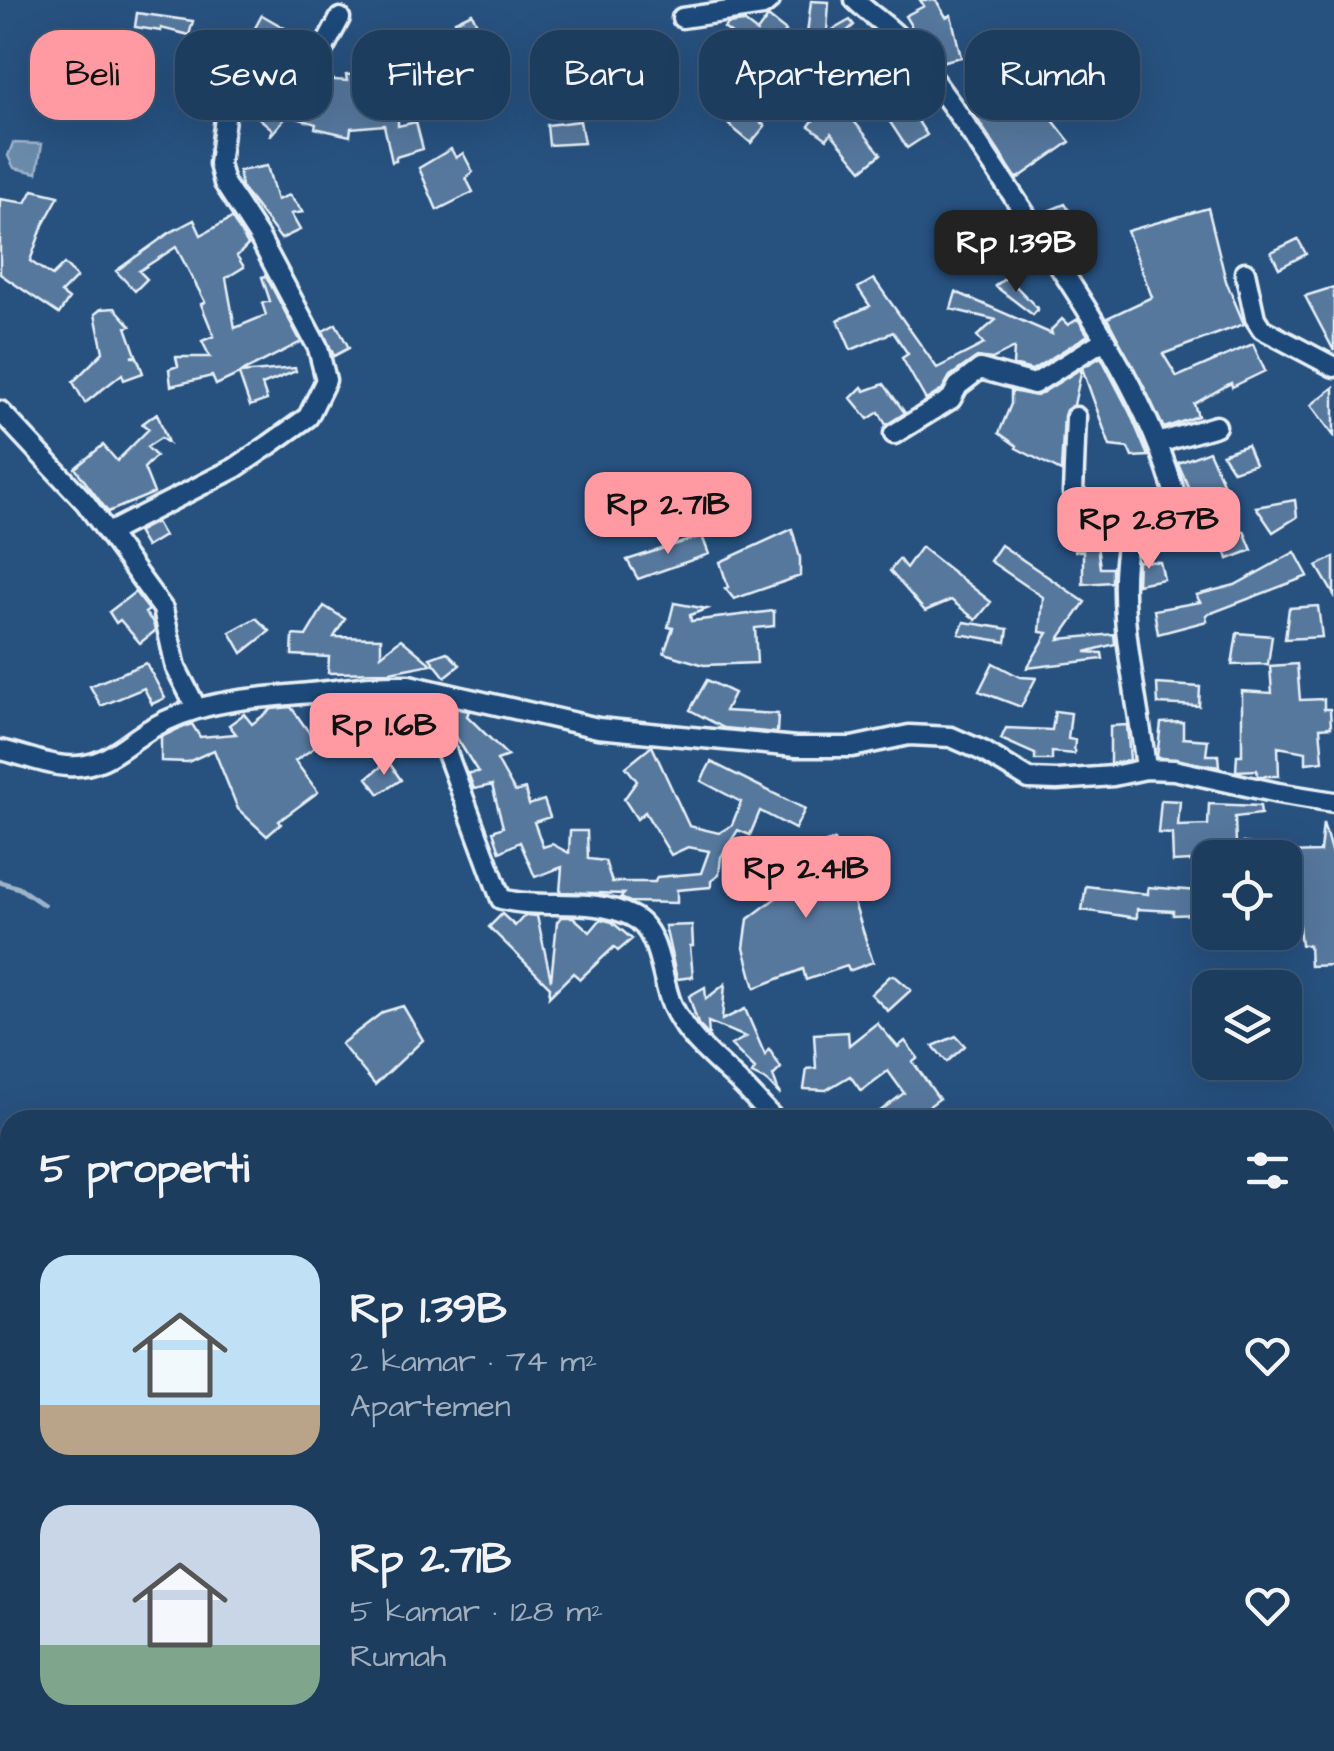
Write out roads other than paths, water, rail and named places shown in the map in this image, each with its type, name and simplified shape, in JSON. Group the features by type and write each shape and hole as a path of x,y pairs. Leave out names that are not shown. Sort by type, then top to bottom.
{"street":[{"path":"682,18 763,6 770,0"},
{"path":"854,0 904,43 961,116 1067,278 1149,419 1174,488 1181,526 1138,534 1128,542 1124,557 1146,769"},
{"path":"108,533 235,468 308,418 326,380 318,348 259,236 224,183 219,164 224,115 214,91 237,67 282,76 310,72 340,18"},
{"path":"1244,272 1255,318 1262,329 1334,367"},
{"path":"894,434 951,400 958,386 980,369 1034,384 1104,340"},
{"path":"0,411 85,502 163,609 176,668 197,708"},
{"path":"1076,417 1073,493 1128,542"},
{"path":"1158,443 1216,426"},
{"path":"0,750 53,765 99,763 156,726 197,708 369,684 409,686 598,728 669,736 852,748 910,735 950,737 983,751 1028,779 1174,770 1278,794 1334,802"},
{"path":"409,686 440,737 501,899 518,904 600,906 616,909 641,922 650,933 674,1010 696,1043 765,1110"}],"water":[{"path":"13,143 42,144 37,173 14,168 8,156"}],"waterway":[{"path":"0,882 19,888 44,905"}]}
